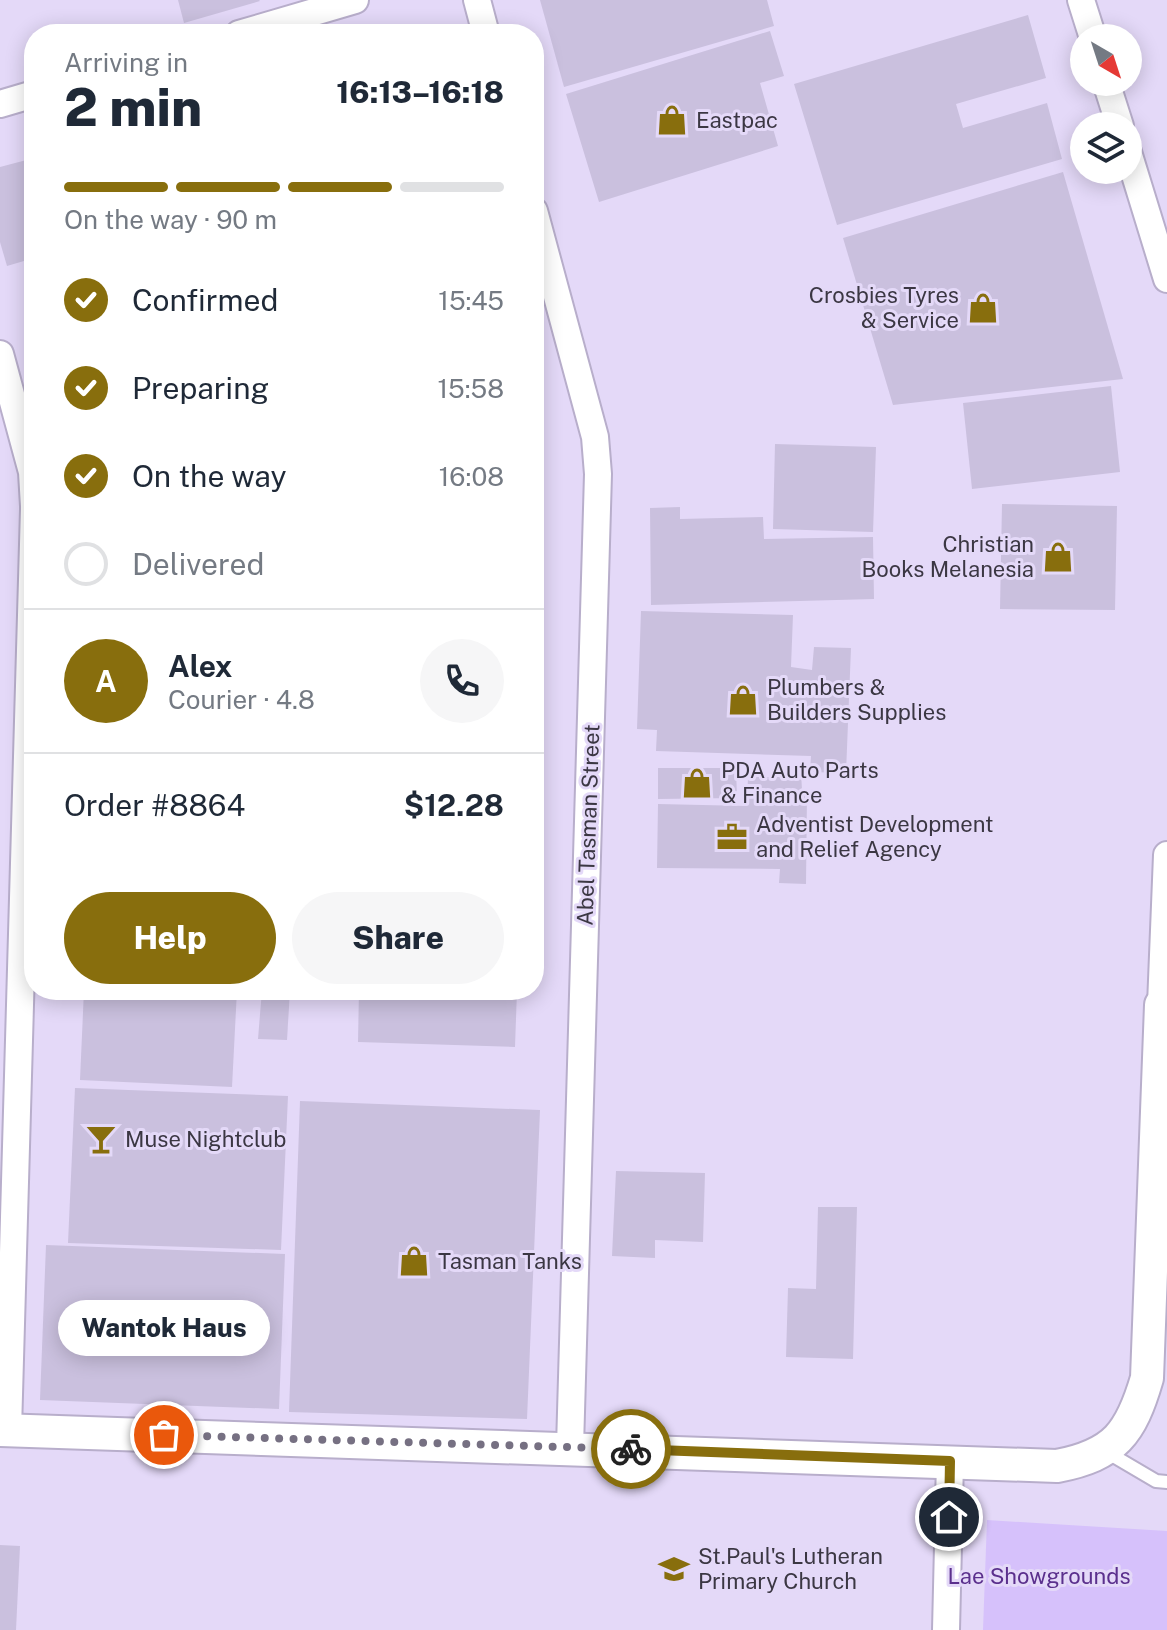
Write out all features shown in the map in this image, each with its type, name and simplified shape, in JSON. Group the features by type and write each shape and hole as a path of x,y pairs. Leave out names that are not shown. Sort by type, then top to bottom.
{"street":[{"path":"273,24 355,0"},
{"path":"477,0 483,24"},
{"path":"1081,0 1089,24"},
{"path":"0,104 24,97"},
{"path":"1138,184 1167,279"},
{"name":"Abel Tasman Street","path":"544,248 595,437 598,474 570,1447"},
{"path":"0,354 24,442"},
{"path":"24,815 4,1430 1057,1466 1087,1460 1105,1451 1126,1432 1137,1412 1147,1378 1164,1005 1167,855"},
{"path":"946,1630 950,1461"}],"lane":[{"path":"1105,1451 1156,1481 1167,1482"}],"green space":[{"name":"Lae Showgrounds","path":"987,1520 1167,1531 1167,1630 983,1630"}],"building":[{"path":"178,0 259,0 260,1 184,23"},
{"path":"540,0 767,0 774,26 564,87"},
{"path":"1028,15 1046,78 956,104 963,128 1047,103 1062,159 837,225 794,84"},
{"name":"Eastpac","path":"770,31 784,76 760,83 778,146 599,202 566,94"},
{"path":"24,161 24,261 7,266 0,242 0,167"},
{"name":"Crosbies Tyres & Service","path":"1063,172 1123,379 893,405 843,238"},
{"path":"1111,386 1120,472 972,489 963,403"},
{"path":"775,444 876,447 873,532 773,529"},
{"name":"Christian Books Melanesia","path":"1002,504 1117,506 1115,610 1000,609"},
{"path":"680,507 680,519 763,517 764,539 873,537 874,599 651,605 650,508"},
{"name":"Plumbers & Builders Supplies","path":"641,611 793,615 791,667 812,670 814,647 851,648 846,773 810,772 811,756 656,751 657,730 637,729"},
{"name":"PDA Auto Parts & Finance","path":"658,768 736,768 737,798 658,799"},
{"name":"Adventist Development and Relief Agency","path":"774,772 801,772 802,790 807,794 806,884 779,883 780,869 657,868 658,804 747,806 748,777 774,777"},
{"path":"84,1000 236,1000 232,1087 80,1080"},
{"path":"261,1000 289,1000 287,1040 258,1039"},
{"path":"359,1000 517,1000 515,1047 358,1042"},
{"path":"75,1088 288,1096 281,1250 68,1243"},
{"name":"Tasman Tanks","path":"300,1101 540,1110 527,1419 289,1412"},
{"path":"616,1171 705,1173 703,1242 655,1240 655,1258 612,1256"},
{"path":"818,1207 857,1207 853,1359 786,1357 788,1288 816,1289"},
{"path":"46,1245 285,1254 279,1409 40,1400"},
{"path":"0,1545 20,1546 16,1630 0,1630"}],"way so far":[{"path":"164,1435 631,1449"}],"place":[{"name":"Eastpac","path":"672,120"},
{"name":"Crosbies Tyres & Service","path":"983,308"},
{"name":"Christian Books Melanesia","path":"1058,557"},
{"name":"Plumbers & Builders Supplies","path":"743,700"},
{"name":"PDA Auto Parts & Finance","path":"697,783"},
{"name":"Adventist Development and Relief Agency","path":"732,837"},
{"name":"Muse Nightclub","path":"101,1139"},
{"name":"Tasman Tanks","path":"414,1261"},
{"name":"Wantok Haus","path":"164,1435"},
{"name":"St.Paul's Lutheran Primary Church","path":"674,1569"}],"route":[{"path":"631,1449 950,1461 949,1517"}]}
